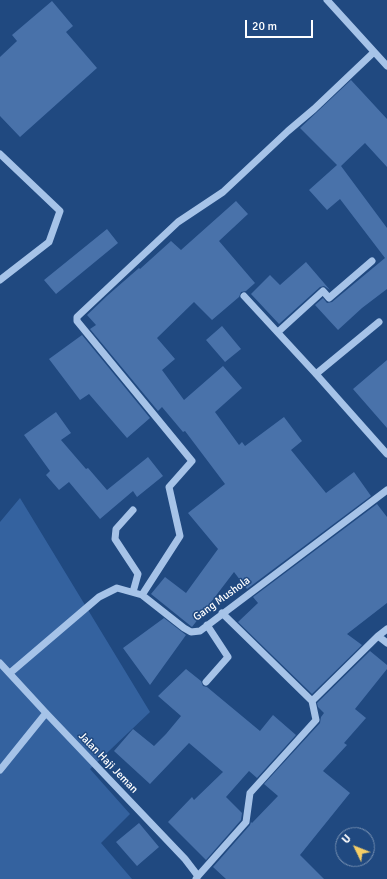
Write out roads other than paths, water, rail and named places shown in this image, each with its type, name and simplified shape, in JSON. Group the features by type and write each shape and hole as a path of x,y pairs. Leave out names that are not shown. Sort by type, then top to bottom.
{"street":[{"path":"327,0 387,66"},
{"path":"142,594 180,536 169,487 192,461 77,321 77,317 178,222 223,192 374,52"},
{"path":"0,154 60,211 49,242 0,280"},
{"path":"278,332 323,291 329,298 372,261"},
{"path":"244,296 387,454"},
{"path":"316,374 378,322"},
{"name":"Gang Mushola","path":"10,673 99,597 117,588 142,594 184,628 191,632 200,630 387,490"},
{"path":"133,510 116,529 115,540 138,574 133,592"},
{"path":"197,878 246,822 250,793 316,720 312,701 222,613"},
{"path":"206,625 228,657 206,682"},
{"path":"312,701 387,629"},
{"path":"378,636 387,643"},
{"name":"Jalan Haji Jeman","path":"0,663 185,859 197,878"},
{"path":"0,770 46,713"}]}
